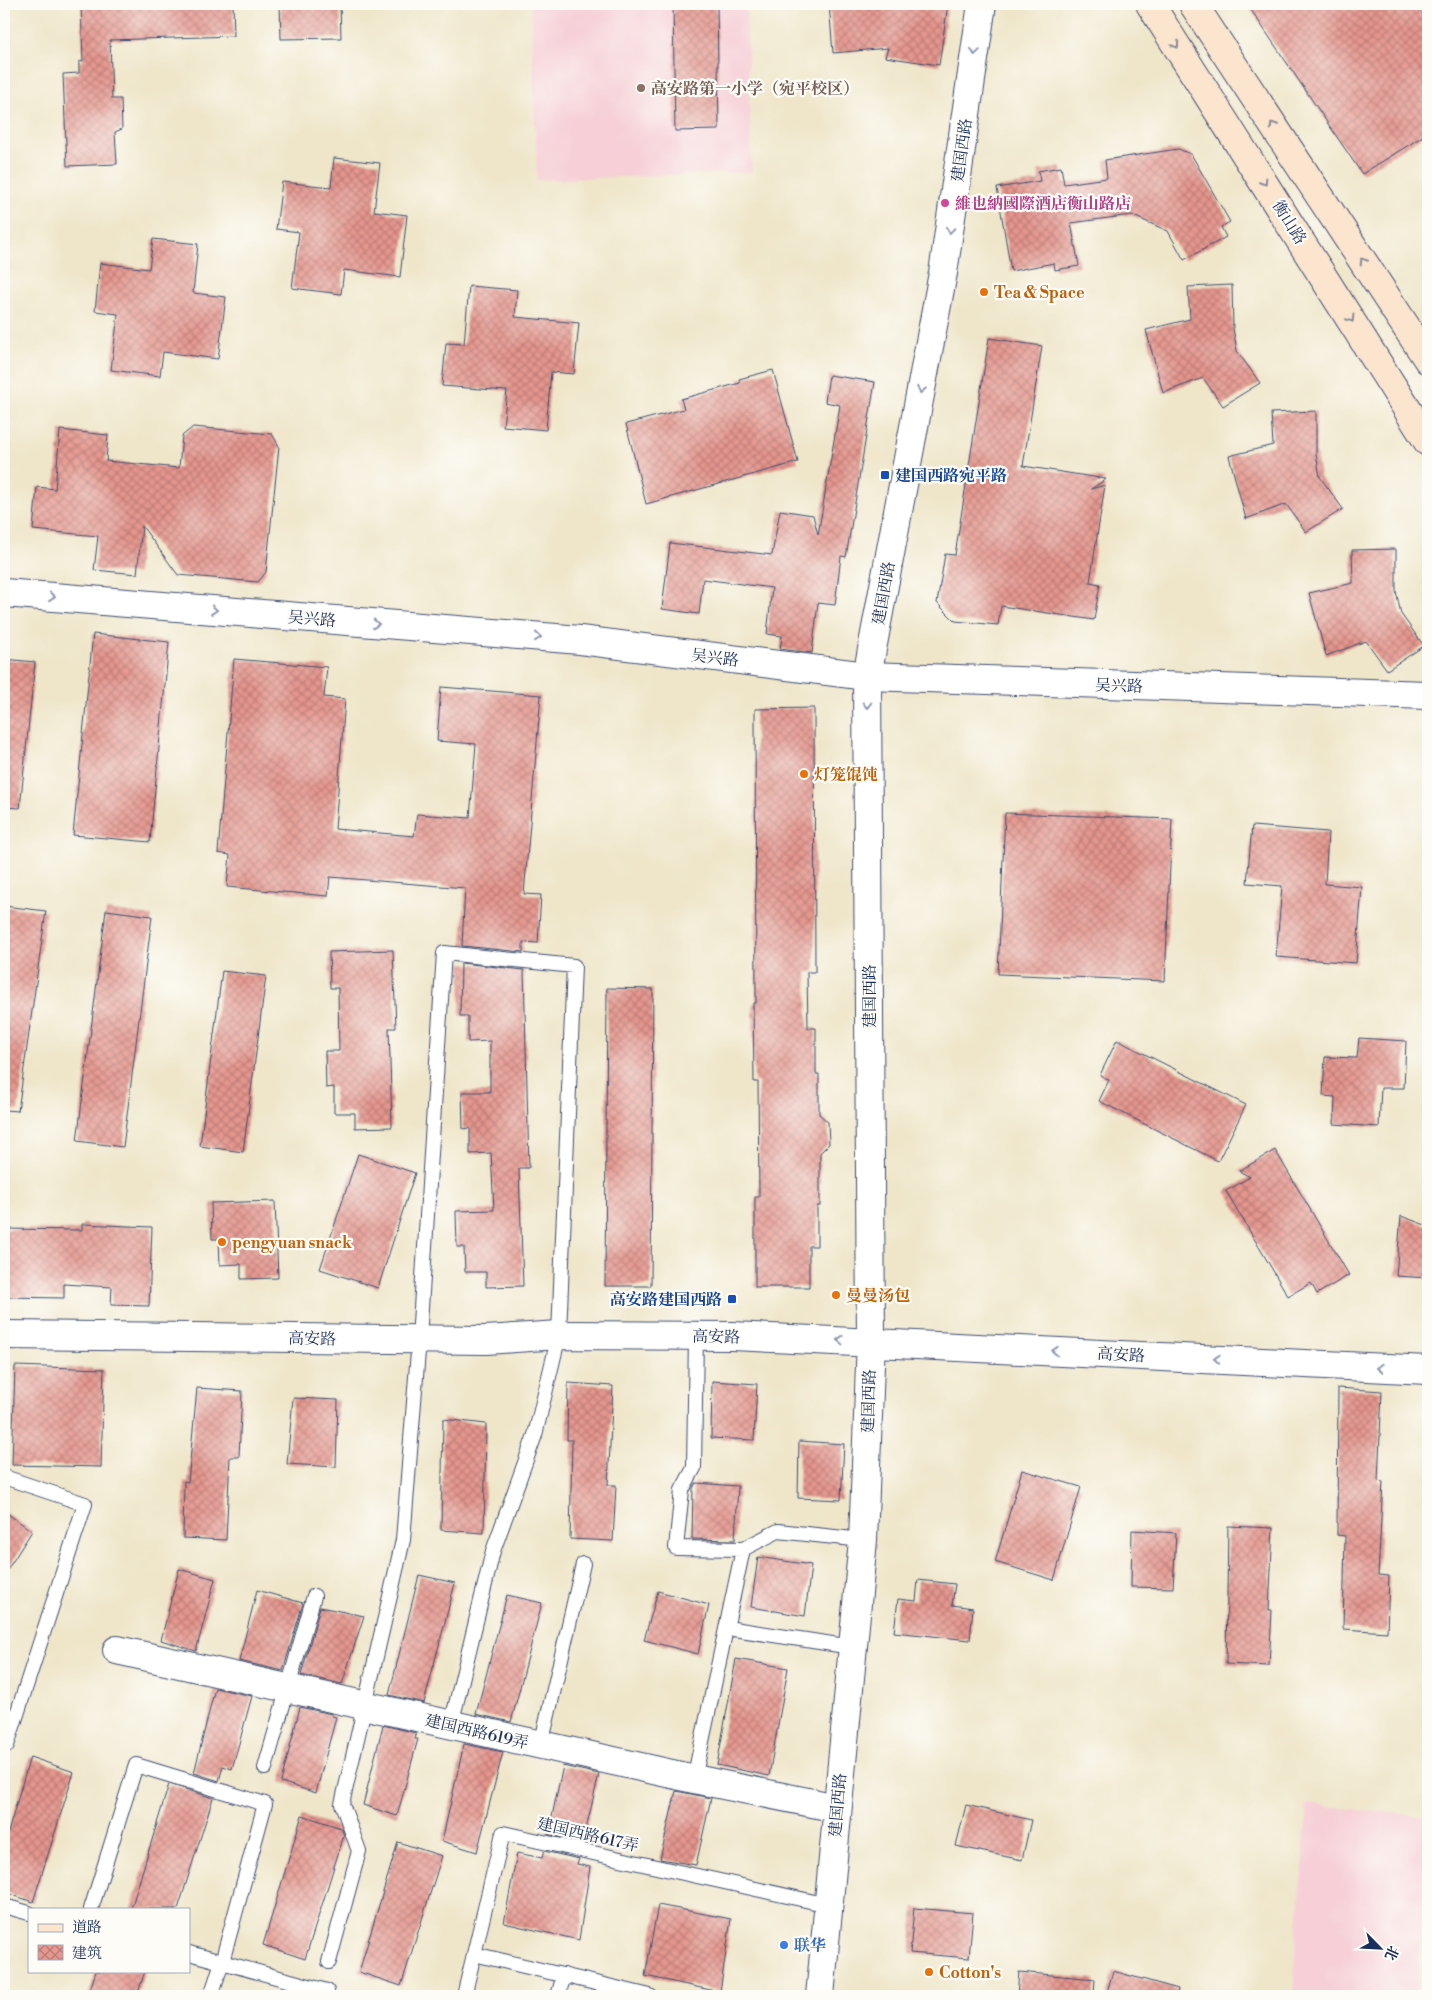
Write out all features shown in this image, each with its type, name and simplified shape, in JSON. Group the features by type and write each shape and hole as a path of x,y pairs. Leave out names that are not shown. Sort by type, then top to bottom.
{"main road":[{"name":"衡山路","path":"1150,4 1428,442"},
{"path":"1193,4 1428,360"}],"street":[{"name":"建国西路","path":"820,1996 863,1540 871,1341 867,676 944,273 982,4"},
{"name":"吴兴路","path":"4,593 580,640 867,676 1428,695"},
{"name":"高安路","path":"4,1335 486,1340 559,1335 696,1336 871,1341 1428,1370"},
{"name":"建国西路619弄","path":"117,1650 694,1779 837,1808"}],"lane":[{"path":"329,1962 360,1851 342,1804 403,1540 419,1339 444,953 574,966 559,1335 535,1435 493,1551 451,1725"},
{"path":"696,1336 694,1468 682,1490 676,1548 743,1550 778,1531 863,1540"},
{"path":"4,1477 86,1504 5,1749"},
{"path":"694,1779 743,1550"},
{"path":"540,1745 584,1564"},
{"path":"265,1768 314,1596"},
{"path":"726,1628 852,1647"},
{"path":"91,1908 136,1765 264,1804 222,1962 211,1996"},
{"name":"建国西路617弄","path":"464,1996 504,1833 828,1905"},
{"path":"4,1906 28,1913"},
{"path":"190,1954 327,1991 326,1996"},
{"path":"474,1954 650,1996"},
{"path":"558,1996 564,1975"}],"shaded area":[{"name":"高安路第一小学（宛平校区）","path":"531,4 746,4 752,172 537,180"},
{"path":"1307,1804 1428,1817 1428,1850 1416,1996 1293,1996"}],"building":[{"path":"81,4 233,4 234,36 110,40 112,99 121,99 122,129 115,132 117,164 67,166 63,74 79,73 79,62 83,61"},
{"path":"280,4 340,4 341,38 281,39"},
{"path":"673,4 717,4 719,130 675,131"},
{"path":"829,4 948,4 939,65 885,57 888,48 833,53"},
{"path":"1247,4 1428,4 1428,133 1362,174"},
{"path":"1178,149 1191,154 1230,222 1221,227 1226,237 1184,260 1168,231 1131,215 1071,223 1079,266 1055,270 1054,263 1011,271 997,188 1040,181 1038,171 1061,167 1064,184 1107,178 1105,160"},
{"path":"334,158 380,163 374,211 407,215 400,277 344,270 341,294 292,288 299,232 276,229 282,182 331,187"},
{"path":"153,239 198,244 193,293 226,297 218,359 163,352 160,376 111,370 118,314 95,311 100,263 149,269"},
{"path":"1232,285 1233,328 1237,351 1260,383 1223,406 1203,378 1163,393 1146,330 1190,319 1188,287"},
{"path":"469,286 517,290 515,317 579,323 574,374 551,372 546,430 503,426 507,391 442,386 446,343 464,344"},
{"path":"989,338 1042,346 1023,466 1106,479 1091,489 1105,485 1090,582 1100,584 1094,620 1001,606 998,625 955,621 937,603 945,554 955,555"},
{"path":"773,370 798,462 646,504 626,424 684,409 681,399 740,383 739,379"},
{"path":"829,375 875,382 846,557 841,556 835,605 818,603 812,653 780,649 782,636 767,634 772,588 703,579 699,614 662,609 670,543 772,555 780,510 813,515 818,535 840,405 825,402"},
{"path":"1316,411 1316,453 1320,477 1343,509 1306,532 1286,504 1246,519 1229,456 1273,445 1271,413"},
{"path":"193,427 272,434 279,446 266,572 258,582 178,575 142,526 137,574 94,570 98,536 33,530 37,487 55,489 60,430 108,435 106,461 179,468 182,436"},
{"path":"1396,549 1396,591 1401,614 1424,646 1387,670 1366,641 1326,656 1309,593 1353,583 1352,550"},
{"path":"93,634 169,642 150,842 73,835"},
{"path":"4,659 35,662 20,808 4,807"},
{"path":"234,659 327,667 324,697 345,699 335,829 414,836 417,814 470,818 476,744 437,741 441,687 541,695 524,894 541,895 538,943 523,942 523,952 462,946 465,888 330,877 328,896 227,887 230,855 218,853"},
{"path":"814,708 815,972 807,972 808,1028 816,1028 816,1074 819,1074 819,1114 828,1122 829,1144 820,1153 820,1206 817,1206 817,1246 809,1246 809,1287 755,1287 755,1197 759,1197 758,1082 754,1082 753,1003 756,1003 755,709"},
{"path":"1005,813 1172,819 1165,981 998,974"},
{"path":"1252,826 1328,832 1325,884 1362,887 1356,963 1276,957 1282,886 1247,883"},
{"path":"4,906 46,911 18,1111 4,1110"},
{"path":"106,910 152,916 123,1147 77,1141"},
{"path":"393,950 396,1028 389,1028 392,1127 355,1128 355,1113 334,1113 334,1087 326,1088 325,1051 339,1051 338,988 330,988 329,952"},
{"path":"461,963 524,970 529,1168 519,1168 523,1286 486,1287 486,1272 465,1272 464,1247 457,1247 456,1211 494,1210 491,1153 470,1154 470,1128 463,1129 462,1092 490,1092 490,1041 468,1042 468,1016 460,1016"},
{"path":"222,971 266,976 243,1152 200,1146"},
{"path":"607,988 653,989 651,1286 605,1286"},
{"path":"1359,1038 1406,1041 1404,1088 1381,1088 1379,1127 1334,1124 1335,1097 1323,1096 1325,1057 1357,1058"},
{"path":"1117,1040 1246,1105 1218,1161 1099,1101 1109,1080 1100,1075"},
{"path":"1275,1150 1349,1275 1317,1294 1311,1283 1288,1296 1226,1191 1250,1177 1239,1171"},
{"path":"358,1154 415,1173 378,1288 320,1269"},
{"path":"275,1201 278,1278 241,1279 241,1264 220,1265 219,1239 212,1239 211,1203"},
{"path":"1401,1216 1428,1226 1428,1278 1396,1276"},
{"path":"82,1224 152,1227 149,1306 111,1305 112,1287 64,1284 64,1298 4,1297 4,1229 82,1230"},
{"path":"15,1366 104,1369 101,1467 12,1465"},
{"path":"712,1381 757,1384 754,1440 711,1438"},
{"path":"568,1383 613,1386 608,1485 616,1485 613,1541 570,1539 572,1440 567,1440"},
{"path":"197,1388 242,1391 239,1457 230,1457 226,1540 183,1538 184,1481 188,1482"},
{"path":"1338,1388 1382,1391 1378,1481 1383,1482 1378,1575 1389,1576 1387,1632 1343,1629 1345,1536 1337,1535"},
{"path":"293,1398 338,1400 336,1467 287,1464"},
{"path":"443,1419 486,1424 484,1533 441,1530"},
{"path":"799,1441 844,1444 841,1500 798,1498"},
{"path":"1022,1470 1081,1487 1054,1580 995,1562"},
{"path":"696,1483 738,1486 735,1540 692,1539 693,1488"},
{"path":"4,1511 32,1531 4,1575"},
{"path":"1228,1526 1273,1528 1269,1610 1272,1610 1269,1666 1226,1664"},
{"path":"1132,1530 1176,1533 1173,1588 1131,1587"},
{"path":"758,1557 811,1565 805,1616 751,1607"},
{"path":"179,1569 215,1579 196,1651 161,1640"},
{"path":"419,1575 455,1583 424,1703 389,1695"},
{"path":"918,1580 955,1584 952,1605 973,1608 970,1640 894,1632 898,1599 916,1601"},
{"path":"257,1590 303,1603 283,1671 239,1661"},
{"path":"658,1591 709,1605 698,1654 644,1640"},
{"path":"507,1595 542,1603 511,1722 476,1714"},
{"path":"320,1607 364,1616 342,1684 301,1675"},
{"path":"736,1659 788,1668 769,1776 717,1765"},
{"path":"215,1688 252,1696 232,1769 223,1766 219,1781 194,1773"},
{"path":"300,1707 332,1714 332,1716 336,1717 316,1793 281,1782"},
{"path":"383,1725 416,1733 415,1739 418,1739 397,1816 363,1805"},
{"path":"464,1744 503,1752 477,1852 442,1841"},
{"path":"30,1757 74,1772 33,1902 4,1892 4,1846"},
{"path":"563,1766 599,1774 583,1842 548,1834"},
{"path":"169,1784 213,1798 178,1908 131,1908"},
{"path":"676,1791 711,1798 696,1865 660,1859"},
{"path":"966,1805 1031,1820 1022,1860 956,1846"},
{"path":"302,1815 341,1828 344,1835 305,1959 263,1945"},
{"path":"398,1842 442,1856 401,1986 359,1972"},
{"path":"544,1851 579,1859 577,1864 590,1867 579,1940 504,1923 517,1853 542,1858"},
{"path":"658,1905 731,1919 720,1992 645,1976"},
{"path":"914,1908 973,1913 969,1958 910,1953"},
{"path":"1113,1971 1178,1989 1177,1996 1106,1996"},
{"path":"96,1972 145,1972 137,1996 88,1996"},
{"path":"1019,1972 1095,1979 1094,1996 1017,1996"}],"place":[{"name":"高安路第一小学（宛平校区）","path":"641,88"},
{"name":"維也納國際酒店衡山路店","path":"945,203"},
{"name":"Tea & Space","path":"984,292"},
{"name":"建国西路宛平路","path":"885,475"},
{"name":"灯笼馄饨","path":"804,774"},
{"name":"pengyuan snack","path":"222,1242"},
{"name":"曼曼汤包","path":"836,1295"},
{"name":"高安路建国西路","path":"732,1299"},
{"name":"联华","path":"784,1945"},
{"name":"Cotton's","path":"929,1972"}]}
